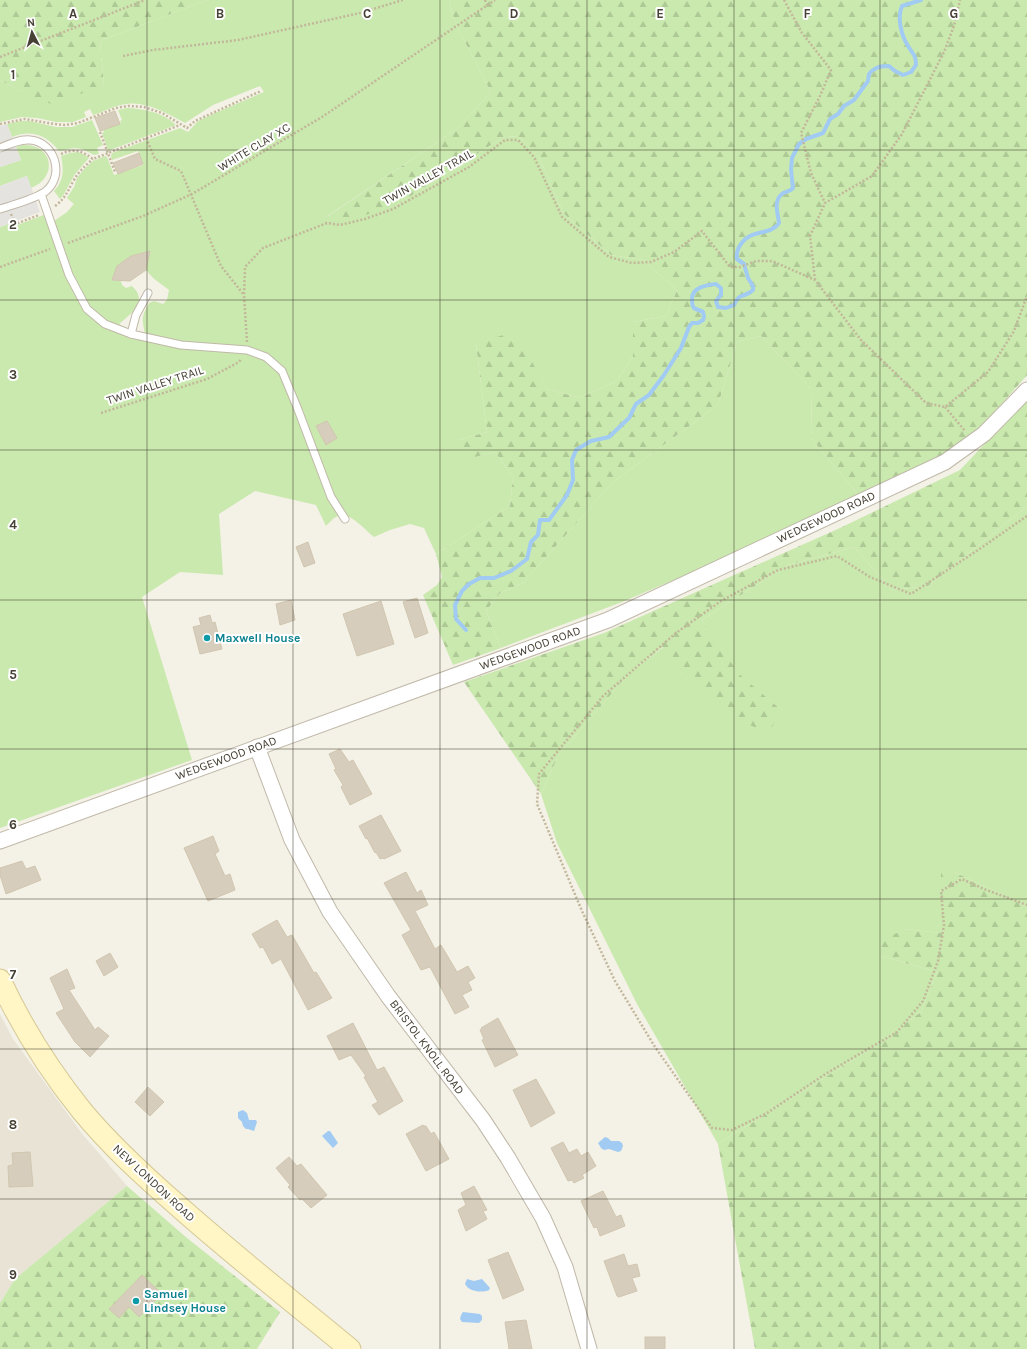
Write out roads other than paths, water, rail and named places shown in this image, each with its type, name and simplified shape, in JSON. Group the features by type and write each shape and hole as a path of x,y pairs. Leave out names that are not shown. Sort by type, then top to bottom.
{"main road":[{"name":"NEW LONDON ROAD","path":"0,980 23,1025 45,1061 82,1111 109,1141 140,1173 192,1218 350,1349"}],"street":[{"name":"WEDGEWOOD ROAD","path":"0,841 608,620 945,462 984,434 1027,390"},
{"name":"BRISTOL KNOLL ROAD","path":"257,747 292,840 330,912 388,996 482,1120 508,1158 543,1218 565,1268 589,1349"}],"lane":[{"path":"0,148 22,140 38,141 45,145 50,151 56,165 55,179 47,190 41,194 0,209"},
{"path":"41,194 69,275 87,309 105,324 131,334 181,345 247,350 266,357 282,371 298,407 331,497 345,519"},
{"path":"131,334 136,314 148,292"}],"water":[{"path":"243,1110 247,1113 249,1120 256,1120 257,1122 254,1131 246,1129 238,1118 238,1112"},
{"path":"330,1131 338,1143 333,1148 322,1136"},
{"path":"605,1137 611,1141 619,1141 622,1143 623,1146 621,1151 618,1152 609,1149 604,1150 601,1148 598,1143"},
{"path":"467,1279 474,1281 482,1279 490,1288 489,1290 483,1291 469,1289 465,1284"},
{"path":"463,1312 480,1314 482,1316 482,1320 479,1323 462,1322 460,1319"}],"waterway":[{"path":"466,630 456,619 455,605 462,591 469,584 480,578 494,578 511,571 527,559 531,542 538,535 540,520 549,520 567,495 573,480 572,460 576,450 591,441 609,437 629,418 636,404 649,395 664,375 681,348 692,323 698,323 703,320 703,312 694,308 692,305 694,292 701,287 716,284 721,288 721,295 716,301 718,307 726,308 734,305 740,296 750,293 753,290 753,286 748,278 744,264 737,259 737,251 749,237 754,234 770,230 779,223 777,208 778,200 782,194 793,188 791,170 792,158 799,144 806,139 823,133 830,119 838,114 844,106 854,100 868,81 869,74 876,68 889,66 903,75 911,72 916,65 915,59 903,37 900,26 900,15 902,6 921,0"}],"place":[{"name":"Maxwell House","path":"207,638"},
{"name":"Samuel Lindsey House","path":"136,1301"}]}
